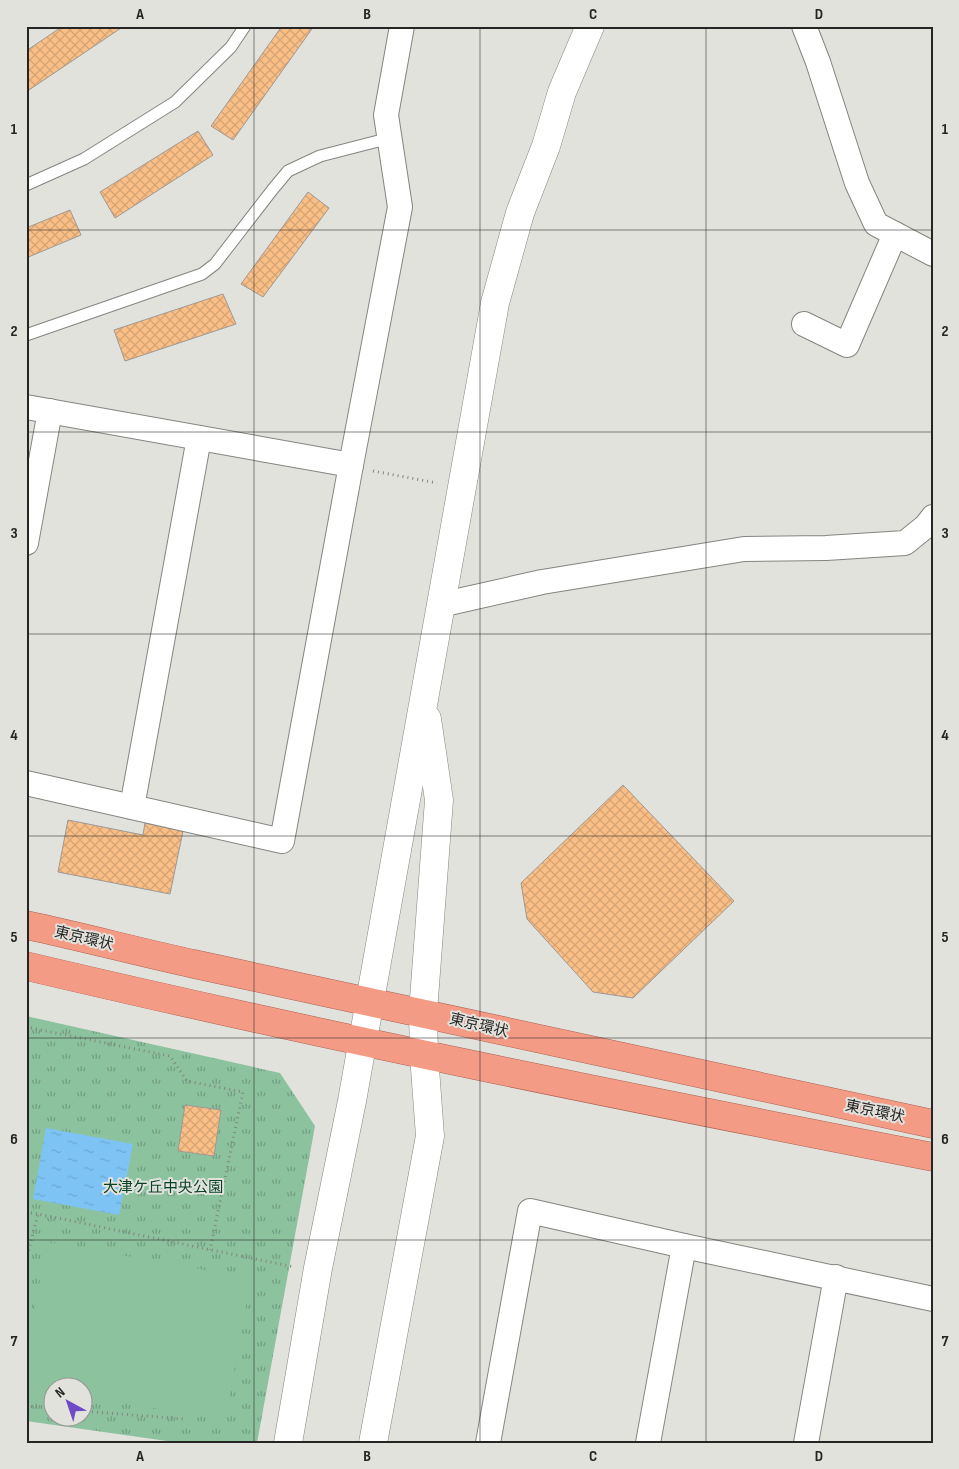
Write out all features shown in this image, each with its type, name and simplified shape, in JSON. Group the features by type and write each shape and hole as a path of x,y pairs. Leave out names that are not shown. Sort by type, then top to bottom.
{"highway":[{"name":"東京環状","path":"26,925 192,963 933,1124"},
{"path":"26,966 185,1004 362,1042 933,1157"}],"street":[{"path":"26,783 282,841 400,207 386,115 402,26"},
{"path":"562,92 570,26"},
{"path":"288,1443 318,1268 362,1042 495,303 520,213 546,146 562,92 590,26"},
{"path":"804,26 818,62 857,182 876,224 933,254"},
{"path":"804,324 847,345 895,234"},
{"path":"26,407 351,465"},
{"path":"26,543 50,411"},
{"path":"132,807 199,438"},
{"path":"440,605 542,582 744,549 826,548 906,543 926,526 933,517"},
{"path":"373,1443 430,1136 422,1012 439,800 424,694"},
{"path":"488,1443 530,1211 933,1299"},
{"path":"648,1443 684,1246"},
{"path":"806,1443 836,1277"}],"lane":[{"path":"26,185 84,159 175,102 231,47 245,26"},
{"path":"26,335 202,274 215,264 288,171 320,156 390,138"}],"path":[{"path":"351,465 437,483"},
{"path":"26,1027 170,1056 187,1081 242,1092 210,1250"},
{"path":"26,1212 295,1268"},
{"path":"26,1260 38,1214"},
{"path":"26,1406 42,1407"},
{"path":"92,1412 184,1419"}],"green space":[{"name":"大津ケ丘中央公園","path":"26,1016 280,1073 315,1126 257,1443 181,1443 61,1426 92,1426 92,1376 42,1376 42,1423 26,1421"},
{"path":"47,1242 251,1278 225,1421 92,1397 92,1376 42,1376 42,1388 26,1385 26,1356"}],"water":[{"path":"46,1128 133,1144 119,1215 33,1199"}],"building":[{"path":"63,26 124,26 26,92 26,51"},
{"path":"282,26 314,26 233,140 211,126"},
{"path":"198,131 213,155 115,218 100,192"},
{"path":"308,192 329,208 263,297 241,284"},
{"path":"70,210 81,235 26,258 26,228"},
{"path":"223,294 236,324 125,361 114,330"},
{"path":"623,785 734,901 633,998 593,992 527,919 521,883"},
{"path":"68,820 143,835 145,823 183,831 170,894 58,872"},
{"path":"185,1105 221,1110 214,1156 178,1151"}]}
